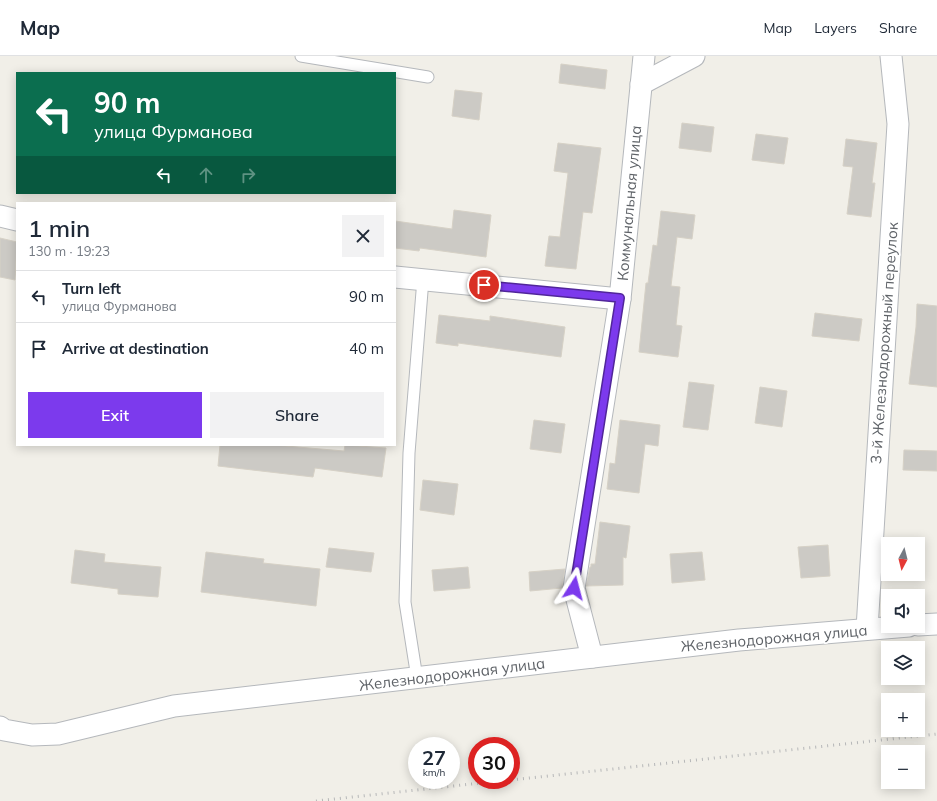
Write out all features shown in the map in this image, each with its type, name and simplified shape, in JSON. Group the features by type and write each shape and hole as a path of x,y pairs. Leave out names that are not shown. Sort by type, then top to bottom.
{"street":[{"name":"Коммунальная улица","path":"592,657 574,588 620,298 640,84 644,56"},
{"path":"640,84 694,56"},
{"name":"3-й Железнодорожный переулок","path":"867,629 898,124 891,56"},
{"path":"0,216 16,220"},
{"path":"396,277 620,298"},
{"path":"925,625 937,624"},
{"name":"Железнодорожная улица","path":"0,727 4,730 32,735 58,734 174,706 739,640 881,628"}],"lane":[{"path":"302,56 428,77"},
{"path":"417,678 405,602 409,453 423,279"}],"building":[{"path":"561,64 607,70 605,89 559,83"},
{"path":"455,90 482,93 479,120 452,116"},
{"path":"682,123 714,127 711,152 679,148"},
{"path":"756,134 788,138 784,164 752,160"},
{"path":"846,139 877,143 872,183 875,183 871,217 847,214 853,167 843,166"},
{"path":"558,143 601,148 592,213 583,212 576,269 545,266 549,236 560,237 568,173 554,171"},
{"path":"454,210 491,215 486,257 420,248 419,251 396,248 396,221 452,229"},
{"path":"661,211 695,215 692,239 677,237 671,286 680,287 676,325 682,326 678,357 639,352 646,283 648,283 653,245 657,246"},
{"path":"0,238 16,242 16,261 15,280 0,277"},
{"path":"917,304 937,306 937,387 909,384 916,327"},
{"path":"815,313 862,319 859,341 812,336"},
{"path":"439,315 490,321 490,316 565,327 561,357 458,343 458,346 436,343"},
{"path":"689,382 714,385 708,430 683,427"},
{"path":"760,387 787,391 782,427 755,423"},
{"path":"534,420 565,424 561,453 530,449"},
{"path":"620,420 660,425 658,446 645,444 639,493 607,489 610,463 615,464"},
{"path":"220,446 286,446 344,451 345,446 386,448 382,477 315,468 313,477 218,466"},
{"path":"904,450 937,451 937,471 903,470"},
{"path":"423,480 458,484 454,515 420,510"},
{"path":"600,522 630,526 626,558 623,557 623,585 586,586 591,564 595,564"},
{"path":"828,545 830,576 801,578 798,547"},
{"path":"329,548 374,553 371,572 326,567"},
{"path":"75,550 105,554 104,562 161,567 158,597 118,594 118,589 71,583"},
{"path":"206,552 264,559 263,563 320,569 316,606 201,592"},
{"path":"702,552 705,580 672,583 670,554"},
{"path":"468,567 470,588 434,591 432,570"},
{"path":"565,569 562,588 530,591 529,572"}],"railway":[{"path":"520,779 937,734"},
{"path":"316,801 468,784"}],"route":[{"path":"484,285 620,298 574,588"}]}
